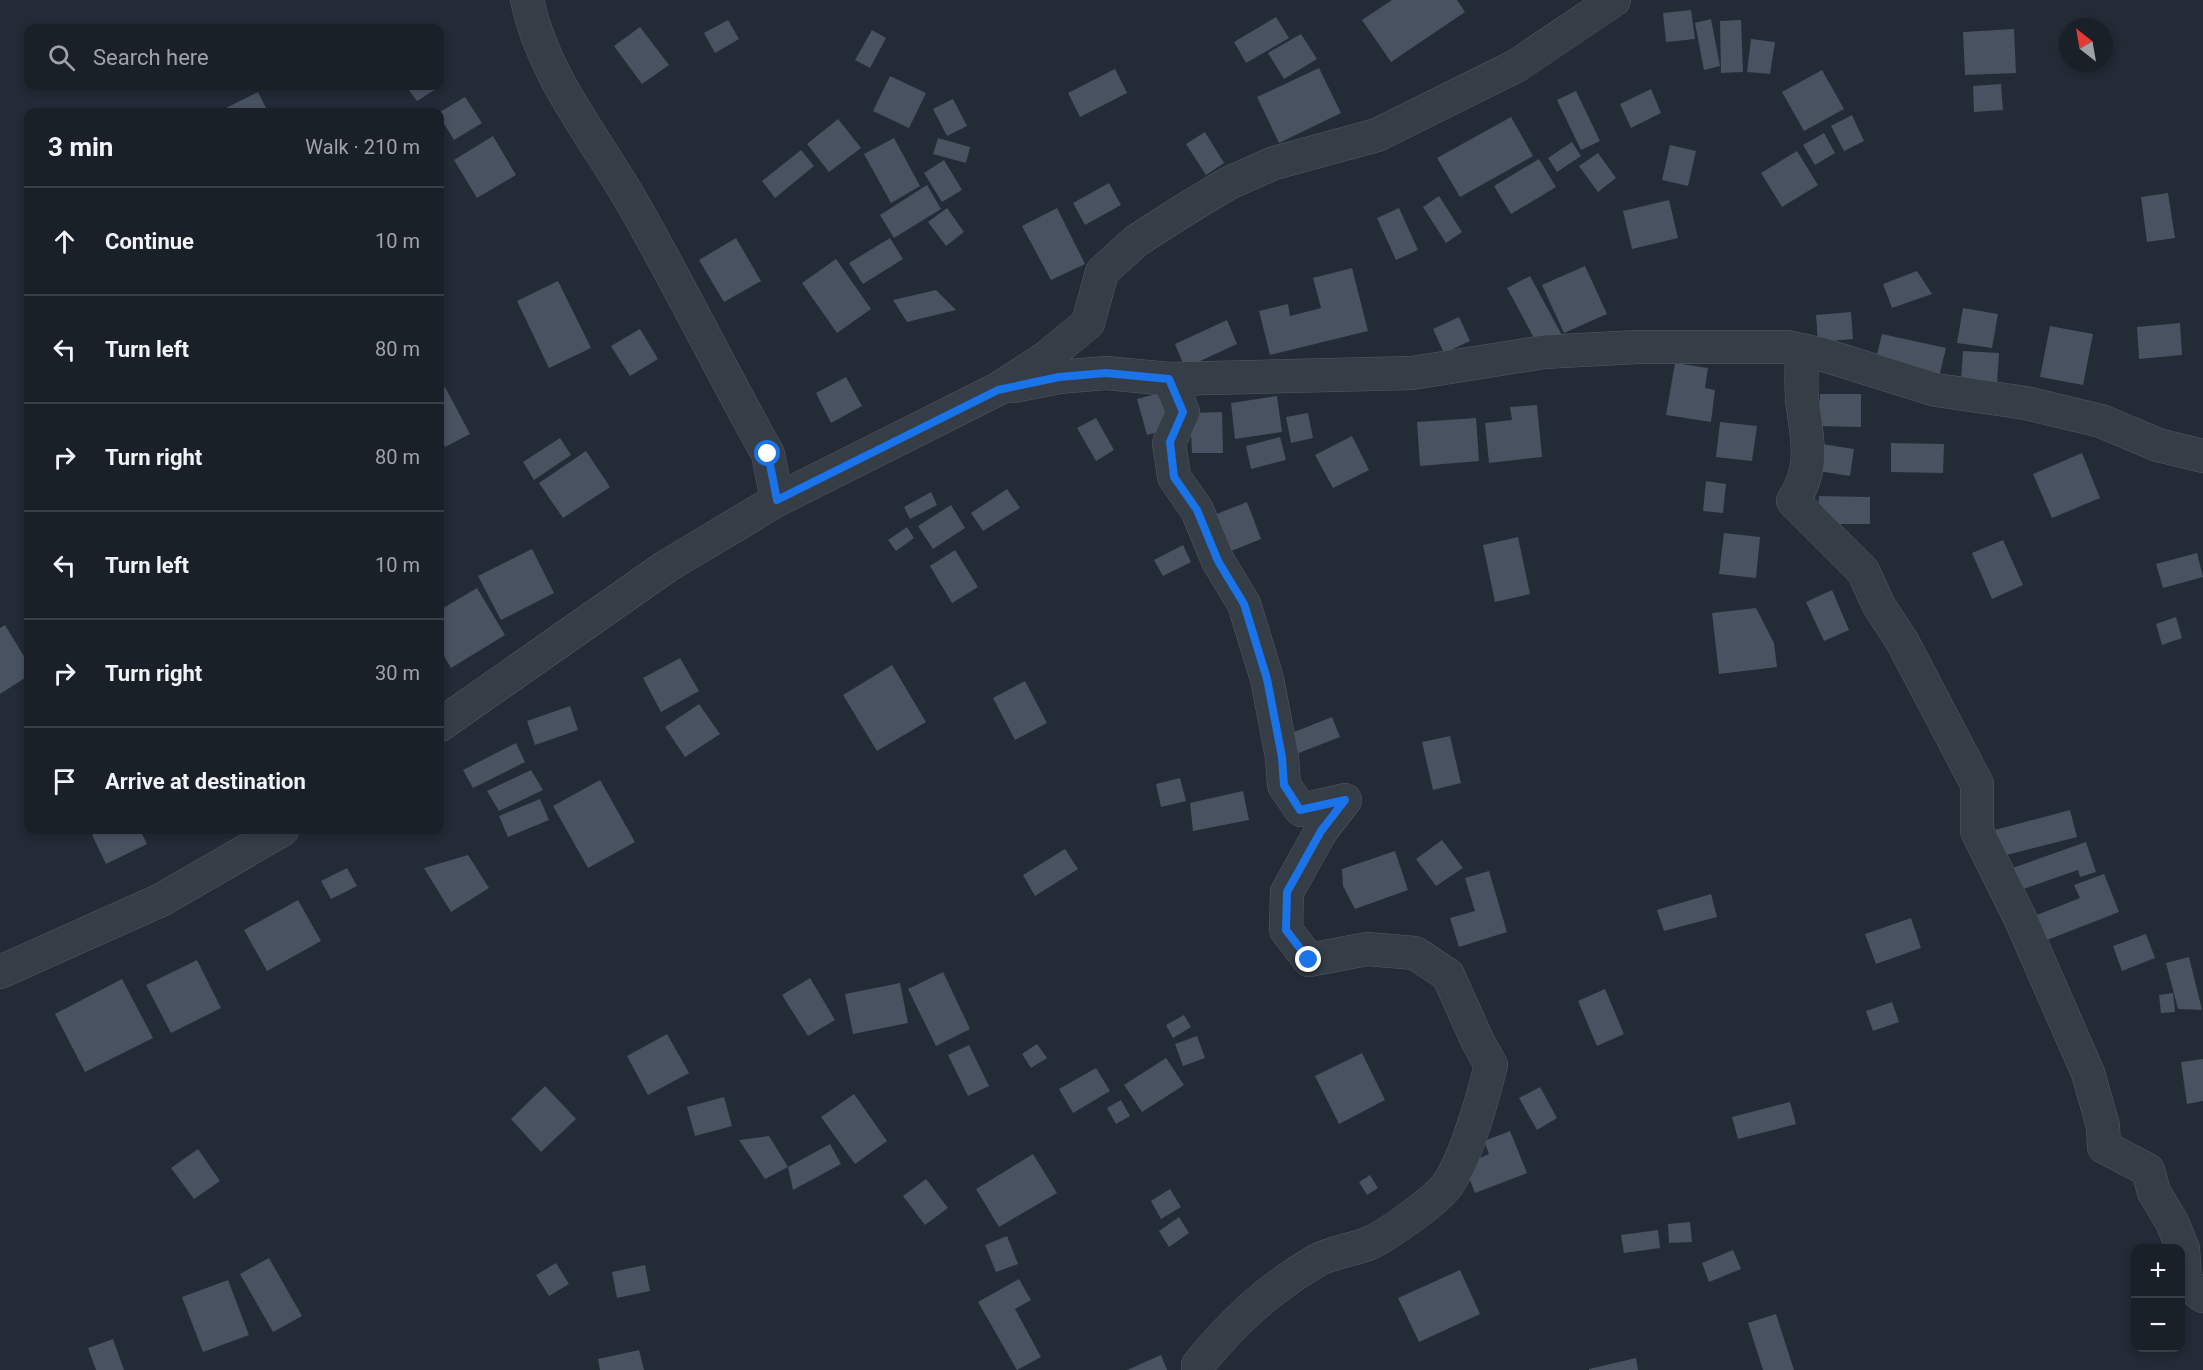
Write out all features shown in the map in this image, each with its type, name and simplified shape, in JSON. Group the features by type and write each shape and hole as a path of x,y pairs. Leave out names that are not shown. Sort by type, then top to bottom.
{"street":[{"path":"527,0 540,48 561,90 629,196 768,454 777,500"},
{"path":"444,722 667,566 777,500 998,390 1047,357 1088,323 1102,272 1136,242 1181,212 1229,183 1274,163 1377,135 1516,66 1614,0"},
{"path":"998,390 1059,377 1106,373 1169,379 1412,373 1544,351 1752,346 1802,350 1936,390 2026,404 2101,421 2158,445 2203,456"},
{"path":"1802,350 1803,405 1809,440 1803,486 1793,501 1863,571 1879,606 1943,717 1977,784 1977,831 2021,920 2088,1073 2103,1126 2104,1147 2148,1170 2154,1192 2172,1222 2183,1249 2185,1282 2203,1296"},
{"path":"1169,379 1183,412 1170,442 1174,477 1197,510 1218,561 1244,604 1267,679 1282,757 1284,785 1300,810 1345,800 1321,831 1287,892 1286,930 1309,960 1367,950 1415,953 1448,975 1478,1042 1491,1065 1465,1145 1448,1185 1414,1214 1371,1242 1319,1259 1266,1293 1224,1333 1198,1365 1198,1370"},
{"path":"0,972 161,900 275,834"}],"building":[{"path":"1392,0 1457,0 1465,12 1391,62 1362,20"},
{"path":"1691,10 1695,39 1666,42 1663,13"},
{"path":"1276,17 1289,38 1246,63 1234,42"},
{"path":"1711,19 1720,66 1704,70 1695,23"},
{"path":"728,20 739,39 715,53 704,33"},
{"path":"1741,20 1743,72 1721,73 1720,21"},
{"path":"640,27 669,65 642,84 614,46"},
{"path":"2014,29 2016,73 1965,75 1963,32"},
{"path":"872,30 886,38 870,68 855,60"},
{"path":"1301,34 1317,59 1284,79 1268,53"},
{"path":"1751,39 1775,42 1770,74 1747,72"},
{"path":"1319,68 1341,113 1279,143 1257,97"},
{"path":"1115,69 1127,93 1080,117 1068,93"},
{"path":"1822,70 1844,109 1804,131 1782,92"},
{"path":"890,76 926,93 909,128 873,111"},
{"path":"2001,84 2003,110 1974,112 1973,86"},
{"path":"1651,89 1661,113 1631,128 1620,104"},
{"path":"409,90 435,90 417,101"},
{"path":"1576,91 1600,141 1581,150 1557,100"},
{"path":"258,92 266,108 226,108"},
{"path":"465,97 482,123 454,140 444,124 444,110"},
{"path":"953,99 967,126 947,136 933,109"},
{"path":"1852,115 1864,141 1844,151 1831,126"},
{"path":"1511,117 1533,156 1460,197 1437,158"},
{"path":"838,119 861,148 829,172 807,144"},
{"path":"1205,132 1224,163 1206,175 1186,144"},
{"path":"1824,133 1835,153 1815,165 1803,145"},
{"path":"493,136 516,175 477,198 454,160"},
{"path":"894,138 920,186 891,203 864,154"},
{"path":"938,138 970,147 966,163 933,154"},
{"path":"1572,142 1581,156 1557,172 1548,158"},
{"path":"1670,145 1696,151 1688,186 1662,180"},
{"path":"801,150 814,166 775,198 762,181"},
{"path":"1797,151 1818,185 1782,207 1761,173"},
{"path":"1598,153 1616,178 1598,192 1579,166"},
{"path":"1539,159 1556,187 1511,214 1494,186"},
{"path":"944,160 962,190 942,202 924,173"},
{"path":"1109,183 1121,205 1085,225 1073,203"},
{"path":"927,185 941,209 894,238 880,215"},
{"path":"2168,193 2175,238 2147,242 2141,197"},
{"path":"1439,196 1462,232 1446,243 1423,207"},
{"path":"1669,200 1678,238 1632,249 1623,211"},
{"path":"947,208 964,232 946,246 928,222"},
{"path":"1057,208 1085,264 1051,280 1022,226"},
{"path":"1399,208 1418,250 1396,260 1377,218"},
{"path":"736,238 761,281 724,302 699,260"},
{"path":"890,238 903,259 863,284 849,263"},
{"path":"836,259 871,309 837,333 802,283"},
{"path":"1585,266 1607,314 1564,333 1542,285"},
{"path":"1352,268 1368,331 1270,355 1259,311 1288,304 1290,316 1321,308 1313,278"},
{"path":"1917,271 1932,294 1892,308 1883,284"},
{"path":"1530,276 1563,337 1540,349 1507,288"},
{"path":"558,281 591,348 549,368 517,301"},
{"path":"936,290 956,310 907,322 893,300"},
{"path":"1963,308 1998,314 1992,348 1957,343"},
{"path":"1851,312 1853,339 1818,342 1816,315"},
{"path":"1459,317 1470,341 1444,353 1433,329"},
{"path":"1227,320 1237,344 1185,368 1175,344"},
{"path":"2180,323 2182,355 2139,359 2137,327"},
{"path":"2050,326 2093,334 2083,385 2040,377"},
{"path":"640,329 658,359 630,376 611,346"},
{"path":"1882,334 1946,348 1939,377 1875,363"},
{"path":"1963,351 1999,353 1997,384 1961,382"},
{"path":"1675,363 1708,368 1705,388 1715,390 1711,422 1666,415"},
{"path":"846,377 862,406 831,423 816,393"},
{"path":"444,388 470,434 445,447 444,445"},
{"path":"1167,391 1176,427 1147,435 1137,399"},
{"path":"1820,394 1861,394 1861,427 1819,426"},
{"path":"1277,396 1282,432 1235,439 1231,403"},
{"path":"1537,405 1542,457 1489,463 1485,423 1512,420 1510,407"},
{"path":"1222,412 1223,453 1192,453 1190,413"},
{"path":"1308,413 1313,438 1291,443 1286,417"},
{"path":"1096,418 1114,450 1096,461 1077,428"},
{"path":"1476,418 1479,461 1420,466 1417,422"},
{"path":"1720,422 1757,426 1752,461 1716,457"},
{"path":"1352,436 1369,470 1333,488 1315,455"},
{"path":"1280,437 1286,460 1251,469 1246,446"},
{"path":"560,438 571,455 534,480 523,462"},
{"path":"1891,443 1944,444 1943,473 1891,472"},
{"path":"1822,444 1854,449 1850,476 1818,471"},
{"path":"586,451 610,487 563,518 539,483"},
{"path":"2082,453 2100,498 2052,518 2033,474"},
{"path":"1706,481 1726,484 1723,513 1703,511"},
{"path":"1007,489 1020,508 983,531 971,513"},
{"path":"931,492 937,505 910,519 904,507"},
{"path":"1819,496 1870,497 1870,524 1818,524"},
{"path":"1247,502 1261,539 1219,556 1204,519"},
{"path":"951,505 965,528 933,549 918,526"},
{"path":"907,527 914,538 896,551 888,540"},
{"path":"1724,533 1760,537 1756,578 1719,574"},
{"path":"1518,537 1530,594 1495,602 1483,545"},
{"path":"2003,540 2023,585 1992,599 1972,553"},
{"path":"1183,545 1191,562 1163,576 1154,560"},
{"path":"532,549 554,593 501,620 478,576"},
{"path":"955,550 978,587 952,603 930,566"},
{"path":"2197,553 2203,577 2163,588 2156,564"},
{"path":"477,588 505,635 451,668 444,656 444,608"},
{"path":"1832,590 1849,630 1824,641 1806,602"},
{"path":"1756,608 1774,643 1777,667 1719,674 1712,613"},
{"path":"2176,617 2182,638 2162,645 2156,624"},
{"path":"5,625 24,656 24,679 0,694 0,628"},
{"path":"680,658 699,691 661,712 643,678"},
{"path":"892,665 926,722 877,751 843,695"},
{"path":"1025,681 1047,723 1015,740 993,698"},
{"path":"699,704 720,734 685,757 665,727"},
{"path":"570,706 578,730 535,745 527,721"},
{"path":"1332,717 1340,737 1291,756 1284,736"},
{"path":"1450,736 1461,783 1433,790 1422,742"},
{"path":"516,743 525,762 473,788 463,770"},
{"path":"531,770 543,790 499,811 487,791"},
{"path":"1180,778 1186,801 1161,807 1156,784"},
{"path":"600,780 635,842 588,868 553,806"},
{"path":"1243,791 1249,820 1193,831 1190,803"},
{"path":"540,799 549,820 508,837 499,816"},
{"path":"2070,810 2077,837 2002,856 1995,830"},
{"path":"142,834 147,844 106,864 92,835"},
{"path":"1442,840 1463,868 1436,886 1416,859"},
{"path":"2086,842 2096,872 2080,877 2078,870 2012,893 2004,871"},
{"path":"1065,849 1078,869 1035,896 1023,875"},
{"path":"1395,851 1408,890 1355,909 1343,886 1342,869"},
{"path":"468,855 489,888 451,912 424,868"},
{"path":"347,868 357,886 331,899 321,881"},
{"path":"1489,871 1507,932 1459,947 1450,918 1475,911 1465,878"},
{"path":"2104,874 2119,912 2042,942 2032,917 2080,898 2074,885"},
{"path":"1711,894 1717,917 1664,931 1657,910"},
{"path":"298,900 321,941 267,971 244,930"},
{"path":"1911,918 1921,948 1876,964 1865,934"},
{"path":"2146,934 2155,958 2122,971 2113,946"},
{"path":"2189,957 2202,1010 2178,1009 2166,963"},
{"path":"197,960 221,1008 171,1033 146,985"},
{"path":"943,972 970,1029 936,1046 908,989"},
{"path":"810,978 835,1020 808,1036 782,995"},
{"path":"122,979 153,1038 85,1072 55,1014"},
{"path":"900,983 908,1023 853,1034 845,994"},
{"path":"1605,989 1624,1034 1597,1046 1578,1001"},
{"path":"2173,993 2175,1012 2161,1013 2159,995"},
{"path":"1892,1002 1899,1022 1873,1031 1866,1011"},
{"path":"1184,1015 1191,1027 1173,1038 1166,1025"},
{"path":"667,1034 689,1073 648,1095 627,1056"},
{"path":"1197,1036 1205,1058 1183,1066 1175,1044"},
{"path":"1037,1044 1047,1058 1031,1068 1022,1054"},
{"path":"969,1045 989,1086 968,1096 948,1055"},
{"path":"1362,1053 1385,1100 1339,1124 1315,1076"},
{"path":"1166,1058 1184,1085 1142,1112 1124,1085"},
{"path":"2203,1059 2203,1101 2187,1104 2181,1062"},
{"path":"1096,1068 1110,1091 1073,1113 1059,1089"},
{"path":"545,1086 576,1119 541,1152 511,1119"},
{"path":"1540,1087 1557,1118 1537,1130 1519,1098"},
{"path":"854,1094 887,1141 855,1164 821,1117"},
{"path":"724,1097 732,1126 695,1136 687,1107"},
{"path":"1121,1100 1130,1116 1116,1124 1107,1108"},
{"path":"1790,1102 1796,1124 1738,1139 1732,1117"},
{"path":"1510,1131 1527,1173 1475,1193 1464,1165 1489,1154 1484,1141"},
{"path":"769,1136 788,1167 765,1179 739,1140"},
{"path":"830,1144 841,1164 793,1190 788,1167"},
{"path":"198,1149 220,1181 194,1199 171,1168"},
{"path":"1033,1154 1057,1193 999,1227 976,1189"},
{"path":"1370,1175 1378,1188 1367,1195 1359,1182"},
{"path":"926,1179 948,1208 925,1225 903,1196"},
{"path":"1170,1189 1181,1207 1161,1219 1151,1201"},
{"path":"1179,1217 1189,1233 1169,1247 1159,1231"},
{"path":"1690,1222 1692,1242 1669,1243 1668,1224"},
{"path":"1658,1230 1660,1248 1624,1253 1621,1235"},
{"path":"1007,1236 1018,1264 996,1272 985,1245"},
{"path":"1733,1250 1741,1269 1709,1282 1702,1263"},
{"path":"269,1258 302,1316 273,1332 240,1274"},
{"path":"556,1263 569,1284 549,1296 536,1275"},
{"path":"645,1265 650,1291 617,1298 612,1272"},
{"path":"1460,1270 1480,1314 1419,1342 1398,1298"},
{"path":"1019,1279 1031,1300 1015,1309 1041,1357 1017,1370 978,1302"},
{"path":"228,1280 249,1335 203,1352 182,1297"},
{"path":"1776,1314 1794,1370 1763,1370 1748,1323"},
{"path":"113,1339 124,1370 96,1370 88,1348"},
{"path":"639,1350 644,1370 600,1370 598,1359"},
{"path":"1161,1355 1167,1370 1127,1370"},
{"path":"1636,1358 1638,1370 1589,1370 1589,1369"}],"route":[{"path":"768,454 777,500 998,390 1059,377 1106,373 1169,379 1183,412 1170,442 1174,477 1197,510 1218,561 1244,604 1267,679 1282,757 1284,785 1300,810 1345,800 1321,831 1287,892 1286,930 1309,960"}]}
